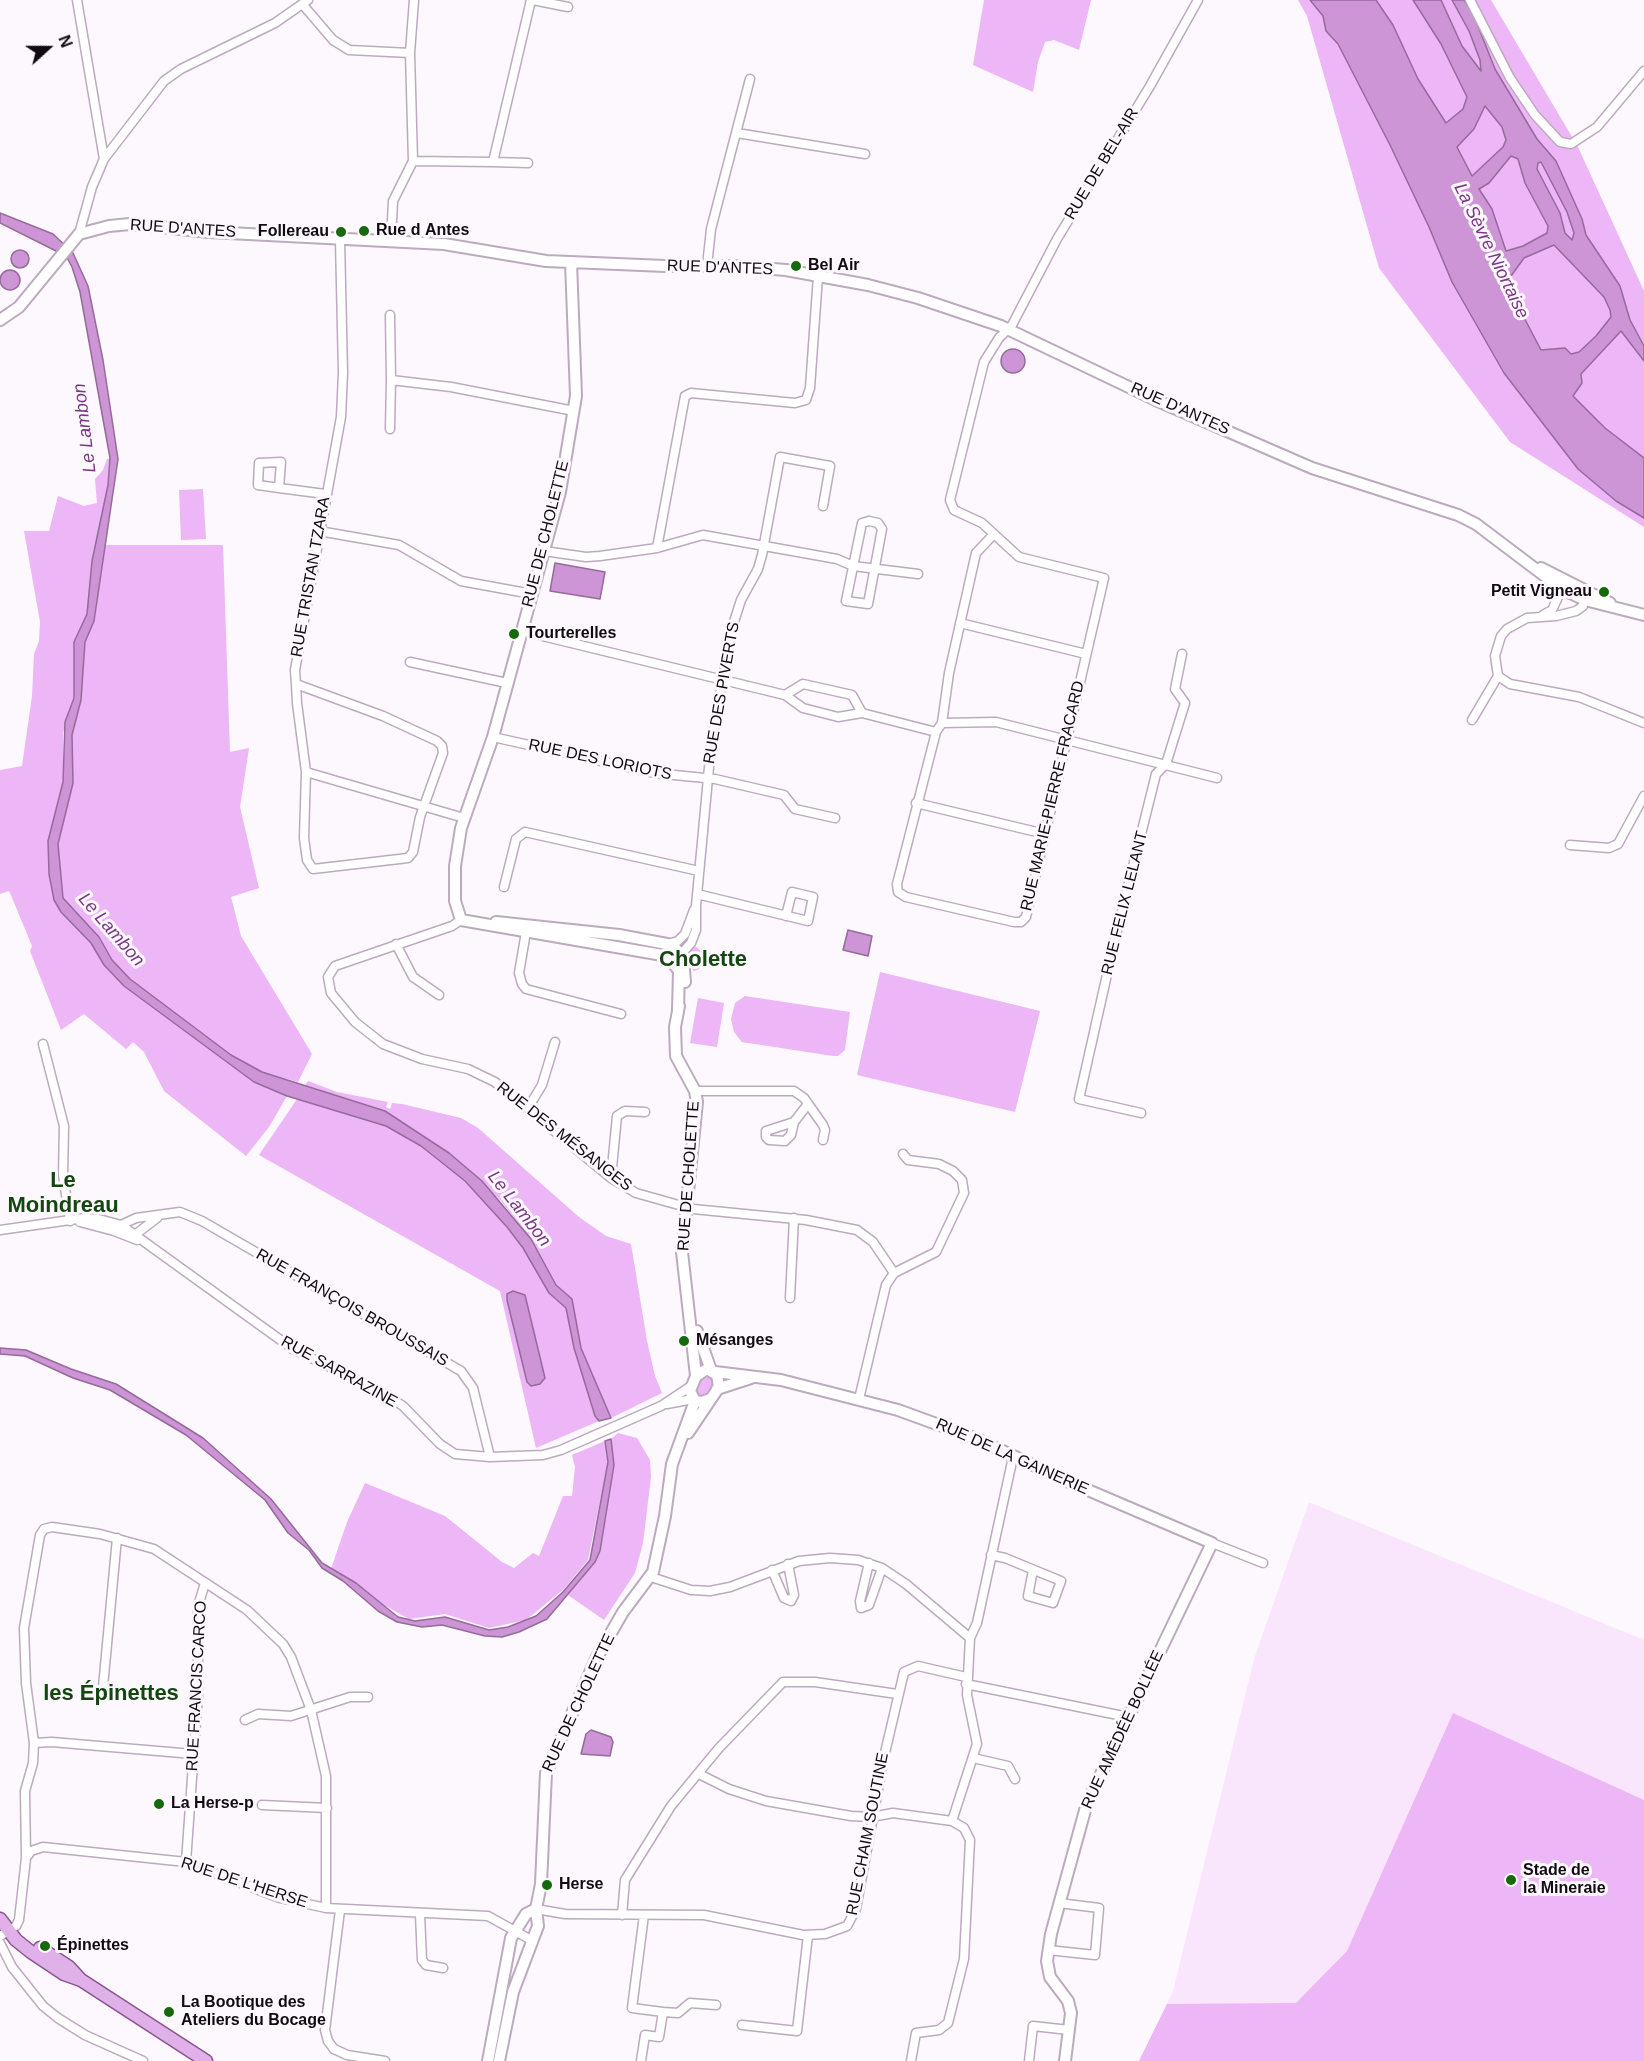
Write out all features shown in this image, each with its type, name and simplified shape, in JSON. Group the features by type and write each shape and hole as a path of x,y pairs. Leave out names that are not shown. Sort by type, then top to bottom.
{"main road":[{"path":"0,1919 4,1933 64,1974 81,1980 206,2061"}],"street":[{"path":"77,0 105,159"},
{"path":"391,240 393,201 413,161 410,53 414,0"},
{"path":"493,162 532,0 568,7"},
{"name":"RUE DE BEL-AIR","path":"954,510 950,500 979,375 999,338 1009,329 1057,239 1150,86 1198,0"},
{"path":"1470,0 1510,78 1535,115 1560,142 1571,144 1597,126 1644,71"},
{"path":"0,320 19,307 78,234 92,187 105,159 164,81 181,69 275,23 306,3 333,40 349,50 410,53"},
{"path":"707,266 711,229 750,79"},
{"path":"737,134 865,154"},
{"path":"413,161 528,163"},
{"name":"RUE D'ANTES","path":"78,234 109,226 144,224 209,232 340,240 391,240 463,246 508,255 571,262 786,270 918,298 969,313 1009,329 1158,401 1312,468 1458,515 1476,524 1562,589 1585,600 1644,615"},
{"name":"RUE TRISTAN TZARA","path":"340,240 343,373 341,417 297,654 296,684 306,772 303,823 307,860 313,869 408,858 413,852 424,806"},
{"name":"RUE DE CHOLETTE","path":"461,920 454,886 464,818 493,737 544,552 560,492 574,411 571,262"},
{"path":"657,548 685,396 691,393 795,403 806,400 810,388 818,276"},
{"path":"390,315 390,429"},
{"path":"391,380 452,387 574,411"},
{"name":"RUE DES PIVERTS","path":"675,950 691,943 696,930 696,906 708,778 723,679 736,614 758,569 780,457 830,466 823,506"},
{"path":"279,488 325,495"},
{"name":"RUE MARIE-PIERRE FRACARD","path":"954,510 982,523 994,534 1019,557 1104,579 1026,917 1021,922 906,897 898,892 897,884 916,803 936,732 942,723 948,673 976,553 994,534"},
{"path":"869,521 878,523 882,529 874,569 868,604 846,601 862,523 869,521"},
{"path":"319,531 399,545 461,581 532,594"},
{"path":"544,552 586,557 657,548 703,535 837,559 853,566 918,574"},
{"name":"RUE D'ANTES","path":"1530,564 1577,584 1623,609"},
{"path":"1472,720 1498,676 1495,656 1501,636 1519,620 1544,615 1571,614 1580,609 1585,600 1577,584 1562,589 1555,605 1544,615"},
{"path":"960,623 1086,654"},
{"path":"522,631 785,695 803,708 838,717 862,713 936,732"},
{"name":"RUE FELIX LELANT","path":"1141,1113 1079,1099 1115,939 1156,774 1166,764 1185,704 1175,690 1182,654"},
{"path":"410,662 507,683"},
{"path":"1498,676 1510,684 1579,697 1644,723"},
{"path":"296,684 383,716 438,741 443,753 424,806"},
{"path":"785,695 803,684 852,696 862,713"},
{"path":"942,723 996,722 1217,778"},
{"name":"RUE DES LORIOTS","path":"493,737 654,773 708,778 784,795 795,809 835,818"},
{"path":"306,772 464,818"},
{"path":"1570,845 1609,848 1618,844 1644,796"},
{"path":"916,803 1045,834"},
{"path":"504,886 516,838 525,832 699,871"},
{"path":"697,894 786,916"},
{"name":"RUE DES PIVERTS","path":"675,950 685,934 696,906"},
{"path":"461,920 660,953 675,950"},
{"name":"RUE DES MÉSANGES","path":"461,920 452,927 343,962 330,971 328,977 331,993 344,1011 362,1029 383,1044 422,1059 468,1069 495,1082 611,1178 646,1198 685,1208 794,1218 862,1232 873,1242 894,1273"},
{"path":"481,923 512,922 675,950"},
{"path":"526,932 519,973 526,989 621,1014"},
{"path":"396,944 414,977 439,995"},
{"name":"RUE DE CHOLETTE","path":"675,950 680,977 676,1056 695,1090 696,1113 682,1252 694,1381"},
{"path":"528,1108 537,1096 555,1042"},
{"path":"43,1044 64,1126 63,1175 72,1221"},
{"path":"695,1090 794,1091 808,1104 825,1130 823,1140"},
{"path":"794,1122 808,1104"},
{"path":"611,1178 617,1116 625,1111 645,1112"},
{"path":"859,1399 884,1292 894,1273 936,1252 964,1193 962,1180 953,1171 939,1164 908,1160 903,1154"},
{"name":"RUE FRANÇOIS BROUSSAIS","path":"117,1228 136,1218 180,1212 202,1221 461,1371 473,1388 490,1457"},
{"path":"0,1230 72,1221 117,1228 133,1236 160,1216"},
{"path":"790,1298 794,1218"},
{"name":"RUE SARRAZINE","path":"133,1236 293,1349 403,1406 440,1444 455,1454 490,1457 543,1455 561,1450 661,1406 694,1381"},
{"name":"RUE DE CHOLETTE","path":"689,1310 713,1371"},
{"path":"713,1371 719,1380 717,1389 710,1400 694,1400 694,1381 701,1372 713,1371"},
{"name":"RUE DE LA GAINERIE","path":"713,1371 781,1380 859,1399 975,1438 1212,1543 1263,1563"},
{"name":"RUE DE LA GAINERIE","path":"717,1389 753,1378"},
{"name":"RUE DE CHOLETTE","path":"499,2061 513,1992 538,1926 536,1909 541,1884 546,1773 596,1659 623,1612 651,1577 658,1556 672,1464 694,1400"},
{"name":"RUE SARRAZINE","path":"661,1406 694,1400"},
{"name":"RUE DE CHOLETTE","path":"682,1440 702,1415 710,1400"},
{"path":"952,1821 973,1758 977,1736 969,1708 966,1681 970,1638 977,1623 1013,1456"},
{"path":"4,1933 18,1923 26,1858 25,1791 33,1763 34,1743 26,1683 24,1637 40,1535 44,1528 52,1527 117,1538 154,1549 173,1559 260,1619 283,1644 291,1657 311,1710 326,1776 326,1908"},
{"path":"103,1688 117,1538"},
{"name":"RUE AMÉDÉE BOLLÉE","path":"1065,2061 1070,2007 1048,1970 1048,1950 1087,1803 1212,1543"},
{"path":"991,1555 1033,1570 1061,1581 1053,1604 1028,1596 1033,1570"},
{"path":"651,1577 691,1590 710,1591 730,1587 789,1564 830,1557 869,1563 882,1568 906,1584 970,1638"},
{"path":"869,1563 860,1601 861,1608 869,1605 882,1568"},
{"path":"772,1570 784,1598 790,1601 794,1595 789,1564"},
{"name":"RUE FRANCIS CARCO","path":"186,1862 198,1694 198,1606 205,1583"},
{"name":"RUE CHAIM SOUTINE","path":"536,1909 564,1914 704,1915 777,1931 808,1935 839,1930 852,1921 897,1694 904,1672 913,1667 1128,1717"},
{"path":"622,1915 625,1880 671,1806 742,1723 786,1680 897,1694"},
{"path":"245,1720 258,1714 291,1716 351,1697 368,1697"},
{"path":"34,1743 52,1742 193,1754"},
{"path":"973,1758 1008,1766 1015,1779"},
{"path":"699,1774 729,1789 766,1801 872,1817 893,1813 952,1821 964,1828 970,1840 964,1959 948,2024 939,2030 916,2033 911,2061"},
{"path":"262,1805 327,1808"},
{"name":"RUE DE L'HERSE","path":"26,1858 31,1851 43,1847 186,1862 280,1898 326,1908 488,1916 532,1941"},
{"path":"1048,1950 1095,1954 1099,1908 1059,1903"},
{"path":"488,2061 510,1945 515,1931 526,1914 536,1909"},
{"path":"340,1910 325,2030 328,2042 334,2049 347,2055 385,2061"},
{"path":"420,1914 422,1960 426,1965 443,1968"},
{"path":"644,1915 632,2008 678,2013 690,2003 716,2005"},
{"path":"742,2025 797,2031 808,1935"},
{"path":"0,1943 12,1967 43,2006 58,2019 85,2035 143,2061"},
{"path":"641,2061 645,2035 659,2037 663,2012"},
{"path":"1029,2061 1033,2026 1069,2030"}],"shaded area":[{"path":"984,0 1091,0 1079,50 1054,40 1045,42 1038,62 1033,92 973,65"},
{"path":"1298,0 1491,0 1578,147 1644,291 1644,527 1510,442 1379,268 1307,16"},
{"path":"110,458 108,485 92,561 87,614 74,642 74,698 63,733 63,782 48,841 49,874 54,900 61,912 91,943 104,964 124,986 254,1082 287,1096 269,1127 246,1156 164,1091 144,1052 133,1042 126,1049 84,1014 61,1030 30,951 32,946 9,891 0,894 0,770 22,766 32,696 34,654 39,641 40,622 24,531 49,531 58,496 84,506 97,503 95,479 103,470 107,459"},
{"path":"203,489 206,539 181,540 179,490"},
{"path":"104,545 223,545 230,752 249,748 240,807 259,888 231,897 241,936 312,1054 298,1082 262,1072 231,1055 130,979 112,960 99,937 63,898 58,844 73,783 72,735 81,700 85,642 94,621"},
{"path":"696,947 702,952 704,958 699,969 694,971 690,966 688,955 689,950"},
{"path":"880,972 1040,1011 1015,1112 857,1075"},
{"path":"745,996 850,1012 845,1050 838,1056 833,1056 742,1042 734,1032 731,1019 735,1003"},
{"path":"698,998 724,1003 717,1047 690,1043"},
{"path":"308,1081 337,1092 388,1102 386,1107 390,1109 392,1103 402,1104 461,1118 478,1128 579,1217 606,1236 631,1244 647,1341 655,1376 662,1393 611,1418 581,1348 572,1299 556,1285 531,1239 501,1201 449,1153 385,1111 305,1085"},
{"path":"297,1099 386,1126 421,1146 452,1169 493,1210 523,1248 549,1293 566,1308 574,1348 599,1421 536,1448 500,1291 259,1155"},
{"path":"708,1377 712,1379 712,1387 707,1396 700,1397 696,1389 700,1381"},
{"path":"618,1433 637,1438 650,1460 651,1477 643,1543 635,1573 604,1620 568,1595 595,1562 599,1551 614,1465 611,1439"},
{"path":"605,1441 608,1462 588,1560 564,1589 526,1620 489,1628 445,1614 409,1619 331,1569 347,1522 365,1483 445,1516 502,1562 514,1568 533,1553 539,1556 563,1496 572,1496 575,1467 572,1455"},
{"path":"1309,1502 1644,1640 1644,2061 1139,2061 1173,1991 1254,1659"},
{"name":"Stade de la Mineraie","path":"1453,1713 1644,1800 1644,2061 1139,2061 1167,2004 1296,2003 1347,1951"}],"water":[{"name":"La Sèvre Niortaise","path":"1310,0 1376,0 1393,25 1418,79 1446,123 1463,109 1467,97 1441,44 1413,0 1441,0 1462,46 1481,71 1480,60 1469,31 1452,0 1464,0 1474,16 1495,69 1537,139 1556,161 1582,219 1586,235 1620,286 1630,320 1644,346 1644,361 1621,331 1581,374 1582,383 1573,396 1605,428 1644,458 1644,518 1616,501 1578,469 1504,373 1452,282 1390,145 1338,44 1326,31 1323,16","holes":["1485,106 1502,127 1506,140 1503,147 1472,176 1457,147 1474,129","1511,156 1518,159 1525,183 1548,226 1547,233 1523,246 1506,251 1492,209 1479,189 1489,183","1541,162 1567,212 1574,233 1572,240 1565,233 1560,213 1537,169 1538,163","1554,245 1604,297 1611,317 1579,352 1571,354 1565,348 1541,350 1506,283 1524,258"]},
{"path":"0,213 53,234 73,253 88,286 103,360 118,459 94,621 85,642 81,700 72,735 73,783 58,844 63,898 99,937 112,960 130,979 231,1055 262,1072 385,1111 449,1153 482,1181 531,1239 556,1285 572,1299 581,1348 611,1418 599,1421 595,1416 574,1348 566,1308 549,1293 523,1248 507,1227 465,1181 421,1146 386,1126 287,1096 254,1082 124,986 104,965 91,943 61,912 54,900 49,874 48,841 63,782 65,722 74,698 74,642 87,614 92,561 108,485 110,458 80,292 72,267 66,256 0,223"},
{"path":"20,250 26,253 29,259 26,265 20,268 14,265 11,259 14,253"},
{"path":"6,270 14,270 20,276 20,284 14,290 6,290 0,284 0,276"},
{"path":"1013,349 1018,350 1024,356 1024,366 1018,372 1013,373 1008,372 1002,366 1001,361 1002,356 1008,350"},
{"path":"555,563 605,572 600,599 550,591"},
{"path":"848,930 872,936 868,956 843,950"},
{"path":"513,1291 525,1295 545,1378 540,1384 531,1386 527,1382 507,1300 507,1294"},
{"path":"0,1348 26,1350 71,1369 116,1384 203,1438 271,1499 322,1563 356,1583 398,1617 415,1621 445,1617 489,1630 508,1627 536,1616 563,1592 590,1560 608,1462 605,1441 611,1439 614,1465 600,1551 595,1562 547,1619 519,1632 502,1637 485,1636 442,1625 422,1627 397,1622 378,1611 343,1581 322,1568 309,1550 288,1533 265,1500 186,1435 110,1390 73,1378 25,1356 0,1354"},
{"path":"591,1730 611,1737 613,1742 610,1756 581,1754 586,1734"}],"place":[{"name":"Rue d Antes","path":"364,231"},
{"name":"Follereau","path":"341,232"},
{"name":"Bel Air","path":"796,266"},
{"name":"Petit Vigneau","path":"1604,592"},
{"name":"Tourterelles","path":"514,634"},
{"name":"Mésanges","path":"684,1341"},
{"name":"La Herse-p","path":"159,1804"},
{"name":"Stade de la Mineraie","path":"1511,1880"},
{"name":"Herse","path":"547,1885"},
{"name":"Épinettes","path":"45,1946"},
{"name":"La Bootique des Ateliers du Bocage","path":"169,2012"}],"district":[{"name":"Cholette","path":"703,960"},
{"name":"Le Moindreau","path":"63,1194"},
{"name":"les Épinettes","path":"111,1694"}],"water label":[{"name":"Le Lambon","path":"85,428"},
{"name":"Le Lambon","path":"111,930"},
{"name":"Le Lambon","path":"519,1209"}]}
